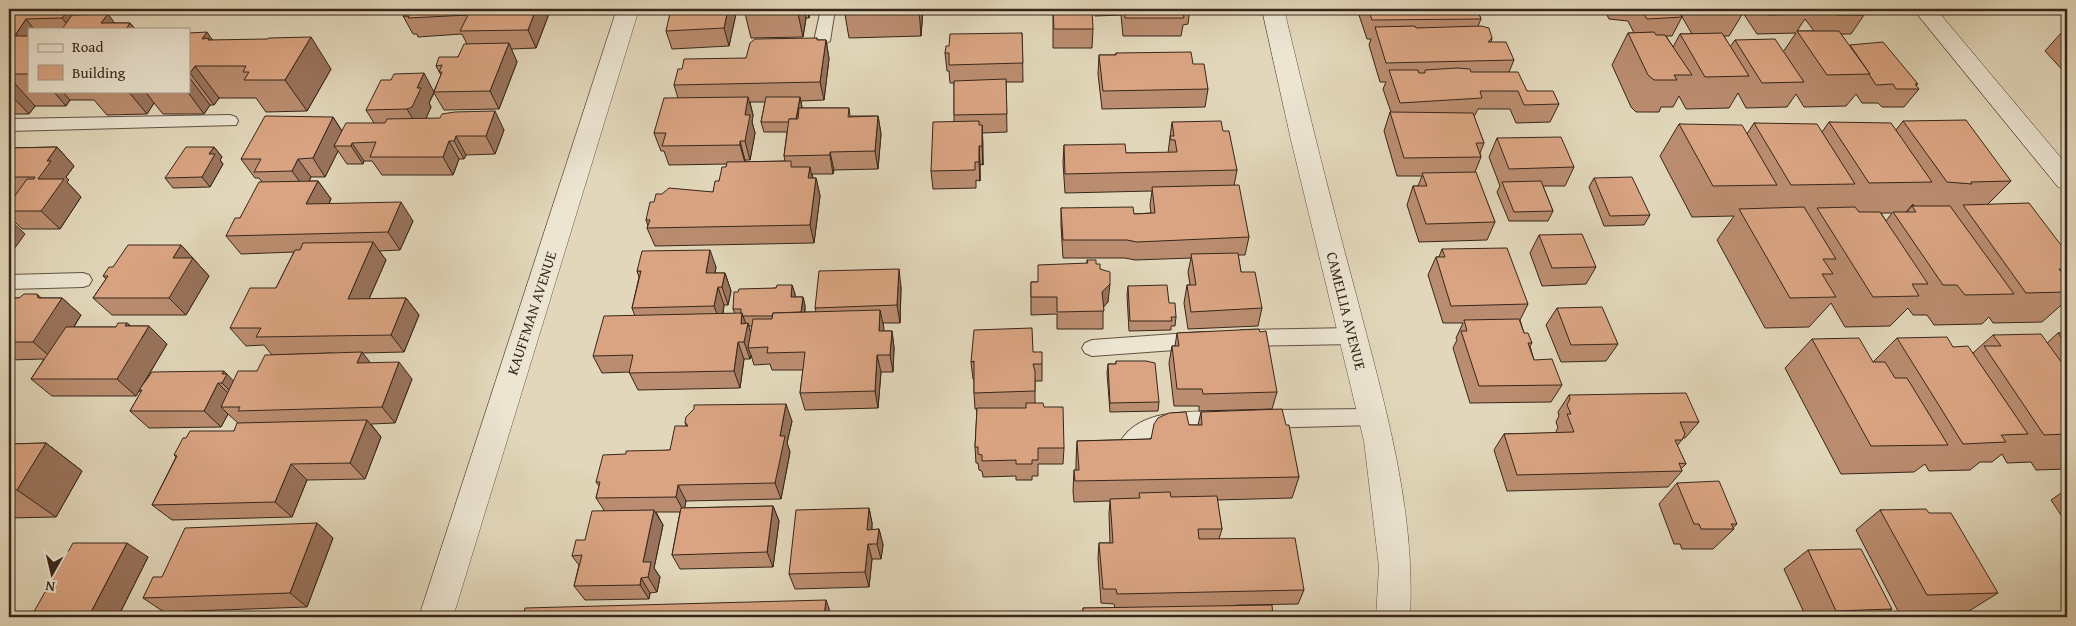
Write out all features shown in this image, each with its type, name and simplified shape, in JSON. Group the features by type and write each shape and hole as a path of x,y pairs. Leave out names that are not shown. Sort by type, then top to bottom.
{"street":[{"name":"KAUFFMAN AVENUE","path":"436,617 628,9"},
{"name":"CAMELLIA AVENUE","path":"1273,9 1379,440 1395,567 1394,617"},
{"path":"1924,9 2067,181"}],"lane":[{"path":"822,41 828,9"},
{"path":"9,125 230,121"},
{"path":"9,282 84,280"},
{"path":"1092,348 1260,337 1353,336"},
{"path":"1128,446 1149,427 1179,422 1373,416"}],"building":[{"path":"9,9 69,9 62,18 26,19 16,34 9,35"},
{"path":"407,9 536,9 528,30 460,31 468,15 408,18 409,16 403,16"},
{"path":"728,9 724,28 666,31 670,13 680,13 681,10"},
{"path":"1053,9 1092,9 1093,29 1054,29"},
{"path":"1124,9 1182,9 1184,18 1125,18"},
{"path":"1368,9 1477,9 1481,19 1372,20"},
{"path":"1641,9 1677,9 1682,17 1647,19"},
{"path":"1764,9 1804,9 1808,14 1768,15"},
{"path":"1824,9 1859,9 1864,15 1837,15 1835,13 1827,13"},
{"path":"108,14 101,23 130,23 127,28 63,28 72,15"},
{"path":"1415,26 1416,28 1481,26 1489,28 1492,38 1488,42 1506,42 1514,60 1386,63 1375,27"},
{"path":"1797,31 1839,31 1870,74 1827,75"},
{"path":"207,32 202,39 209,38 208,40 311,37 285,80 244,80 249,72 243,72 246,66 195,66 190,73 190,33"},
{"path":"1654,32 1656,35 1665,35 1692,75 1674,75 1677,80 1654,80 1648,75 1628,33"},
{"path":"1022,33 1023,63 949,65 949,53 945,53 946,46 949,46 950,34"},
{"path":"1722,33 1749,76 1705,77 1680,34"},
{"path":"13,36 28,36 28,74 9,74 9,42"},
{"path":"817,38 817,40 826,40 820,82 674,85 678,69 682,69 684,59 746,58 750,43 755,39"},
{"path":"1775,39 1804,82 1762,83 1735,40"},
{"path":"1883,42 1918,84 1915,84 1919,89 1896,89 1893,84 1876,85 1850,45"},
{"path":"509,43 490,91 434,92 442,72 439,72 442,65 436,66 439,57 458,57 464,44"},
{"path":"1191,52 1193,64 1204,64 1208,89 1103,91 1099,55"},
{"path":"1470,69 1471,72 1518,72 1527,91 1553,91 1559,104 1524,105 1518,91 1480,91 1482,98 1400,103 1389,70 1418,70 1419,73 1425,73 1425,70"},
{"path":"424,73 417,88 421,88 412,107 407,109 366,110 381,80 391,80 394,74"},
{"path":"1006,79 1007,114 954,115 954,81"},
{"path":"748,97 745,115 750,115 745,141 740,141 740,145 662,146 666,133 654,133 664,98"},
{"path":"766,97 800,97 796,119 789,119 789,122 761,122"},
{"path":"799,108 849,108 848,117 878,116 875,151 830,152 830,155 784,156 789,119 798,119"},
{"path":"495,111 486,136 456,136 454,141 449,141 443,157 370,157 376,142 352,143 351,146 334,146 346,123 385,123 387,119 440,118 442,114 455,112"},
{"path":"1390,112 1473,113 1484,143 1476,143 1481,157 1404,158"},
{"path":"265,116 333,117 313,158 298,159 292,171 254,172 261,159 241,159"},
{"path":"1966,120 2011,181 1971,182 1972,184 1947,182 1903,121"},
{"path":"979,121 979,125 982,125 982,146 979,146 979,162 975,162 975,170 931,171 933,122"},
{"path":"1221,121 1223,131 1229,131 1237,170 1065,174 1064,145 1125,144 1126,153 1177,152 1175,140 1171,140 1170,136 1174,136 1172,122"},
{"path":"1829,122 1891,123 1932,182 1869,183"},
{"path":"1754,123 1817,124 1855,184 1791,185"},
{"path":"1679,124 1742,125 1777,185 1713,186"},
{"path":"1561,137 1574,167 1509,169 1497,138"},
{"path":"57,147 47,161 51,161 38,179 64,179 41,211 9,211 9,204 27,179 34,179 35,177 9,177 9,148"},
{"path":"186,147 214,147 209,154 215,154 202,177 165,178"},
{"path":"791,161 791,167 810,167 808,178 816,178 810,225 647,228 650,220 646,220 650,202 654,202 656,194 662,194 669,188 713,192 715,181 719,181 722,167 726,167 727,162"},
{"path":"1476,172 1495,222 1426,224 1413,186 1427,186 1422,173"},
{"path":"1632,177 1650,215 1610,216 1594,178"},
{"path":"318,181 306,204 401,202 388,232 226,236 235,218 240,218 259,182"},
{"path":"1541,181 1553,211 1514,212 1502,182"},
{"path":"1239,185 1249,237 1137,242 1127,240 1063,240 1061,208 1133,207 1134,214 1155,213 1152,187"},
{"path":"2029,203 2067,253 2067,269 2059,269 2067,280 2067,292 2026,293 1963,205"},
{"path":"1912,206 1950,206 2014,294 1965,295 1957,285 1943,285 1893,212 1916,212"},
{"path":"1804,207 1836,259 1823,259 1833,274 1822,274 1836,297 1790,298 1739,209"},
{"path":"1855,207 1859,212 1880,212 1928,284 1912,284 1919,296 1873,297 1817,208"},
{"path":"1582,234 1596,267 1552,268 1539,235"},
{"path":"373,242 348,299 406,298 391,335 256,337 261,328 230,328 250,288 276,288 295,250 300,250 303,243"},
{"path":"128,245 181,245 173,258 193,258 169,298 93,298 108,276 103,276 109,267 113,267"},
{"path":"1507,248 1528,304 1451,306 1436,257 1445,257 1442,249"},
{"path":"710,250 706,273 725,273 722,287 718,287 714,306 632,308 641,271 637,271 642,251"},
{"path":"1238,253 1241,272 1255,272 1262,308 1191,312 1187,285 1196,285 1191,254"},
{"path":"1087,260 1096,260 1096,264 1100,264 1100,269 1110,272 1110,284 1102,292 1104,311 1057,312 1057,297 1031,297 1031,282 1038,282 1038,265 1088,263"},
{"path":"899,269 897,305 815,308 819,271"},
{"path":"777,285 792,285 791,297 803,297 801,312 773,313 772,316 743,316 741,309 733,309 734,292 738,292 739,289 776,288"},
{"path":"1167,285 1169,303 1175,303 1176,317 1171,317 1172,321 1130,321 1128,286"},
{"path":"24,294 37,294 38,298 62,298 33,342 9,342 9,298 19,298"},
{"path":"1602,307 1618,344 1571,345 1557,308"},
{"path":"880,310 879,331 892,331 890,355 877,355 875,391 800,393 805,352 767,353 768,347 748,348 753,319 772,319 773,313"},
{"path":"742,313 741,324 748,323 744,342 738,342 734,371 629,373 633,355 593,356 604,316"},
{"path":"1519,319 1524,333 1528,333 1532,343 1528,343 1534,360 1552,359 1562,385 1479,386 1461,331 1467,331 1464,320"},
{"path":"118,323 127,323 125,326 149,326 117,379 31,379 66,327 116,327"},
{"path":"1032,328 1033,352 1042,352 1042,364 1033,364 1035,391 974,393 974,361 971,362 974,330"},
{"path":"1259,329 1260,332 1266,331 1277,392 1203,394 1202,389 1177,389 1172,346 1179,346 1177,333"},
{"path":"2058,333 2067,333 2067,346"},
{"path":"2041,334 2067,370 2067,434 2044,435 1984,346 2001,346 1993,335"},
{"path":"1947,337 1953,347 1968,346 2028,434 2001,435 2006,442 1963,444 1897,338"},
{"path":"1859,338 1873,362 1885,362 1895,378 1907,378 1948,445 1871,446 1812,339"},
{"path":"362,352 357,363 399,362 382,407 238,411 240,407 221,407 238,371 257,371 265,355"},
{"path":"1116,361 1146,361 1155,363 1159,402 1110,403 1108,364 1116,364"},
{"path":"224,371 222,374 227,374 222,383 218,383 204,411 130,411 142,390 139,390 152,372"},
{"path":"1686,393 1699,422 1680,422 1685,434 1682,440 1675,440 1686,464 1679,463 1682,471 1517,475 1504,434 1574,432 1567,414 1571,414 1567,405 1570,399 1569,395"},
{"path":"1026,403 1043,403 1044,407 1063,407 1064,448 1038,448 1038,460 1032,460 1032,464 1016,464 1016,460 982,461 982,455 978,454 978,447 975,447 977,408 1026,408"},
{"path":"786,404 780,436 785,436 775,483 678,485 676,497 596,498 600,482 596,482 603,455 626,454 626,451 670,450 675,426 688,426 685,422 686,417 694,409 694,405"},
{"path":"1282,409 1286,425 1289,425 1299,477 1075,481 1074,470 1079,470 1077,441 1151,439 1154,424 1158,418 1169,413 1186,412 1189,425 1202,425 1201,412"},
{"path":"367,420 350,463 291,464 275,502 152,505 177,456 174,455 183,438 186,438 190,431 234,431 237,423"},
{"path":"46,443 17,490 9,490 9,444"},
{"path":"1719,481 1737,524 1731,524 1734,529 1701,529 1699,524 1694,524 1677,483"},
{"path":"1170,492 1171,497 1217,496 1222,529 1198,529 1199,539 1295,538 1304,590 1117,594 1116,589 1103,589 1099,543 1113,543 1110,499 1140,498 1139,493"},
{"path":"773,506 767,552 672,555 681,508"},
{"path":"869,508 867,530 879,529 877,544 868,544 865,572 789,574 796,510"},
{"path":"1926,509 1929,513 1951,513 1998,593 1927,595 1880,510"},
{"path":"654,510 643,562 651,562 648,577 641,578 640,585 574,586 582,555 572,556 576,540 585,540 592,511"},
{"path":"317,523 290,593 143,598 153,577 162,577 185,528"},
{"path":"73,543 127,543 90,614 32,615"},
{"path":"1861,549 1892,609 1836,611 1808,550"},
{"path":"826,600 824,617 523,617 525,608"},
{"path":"1272,605 1273,617 1066,617 1066,615 1083,615 1083,608"}]}
